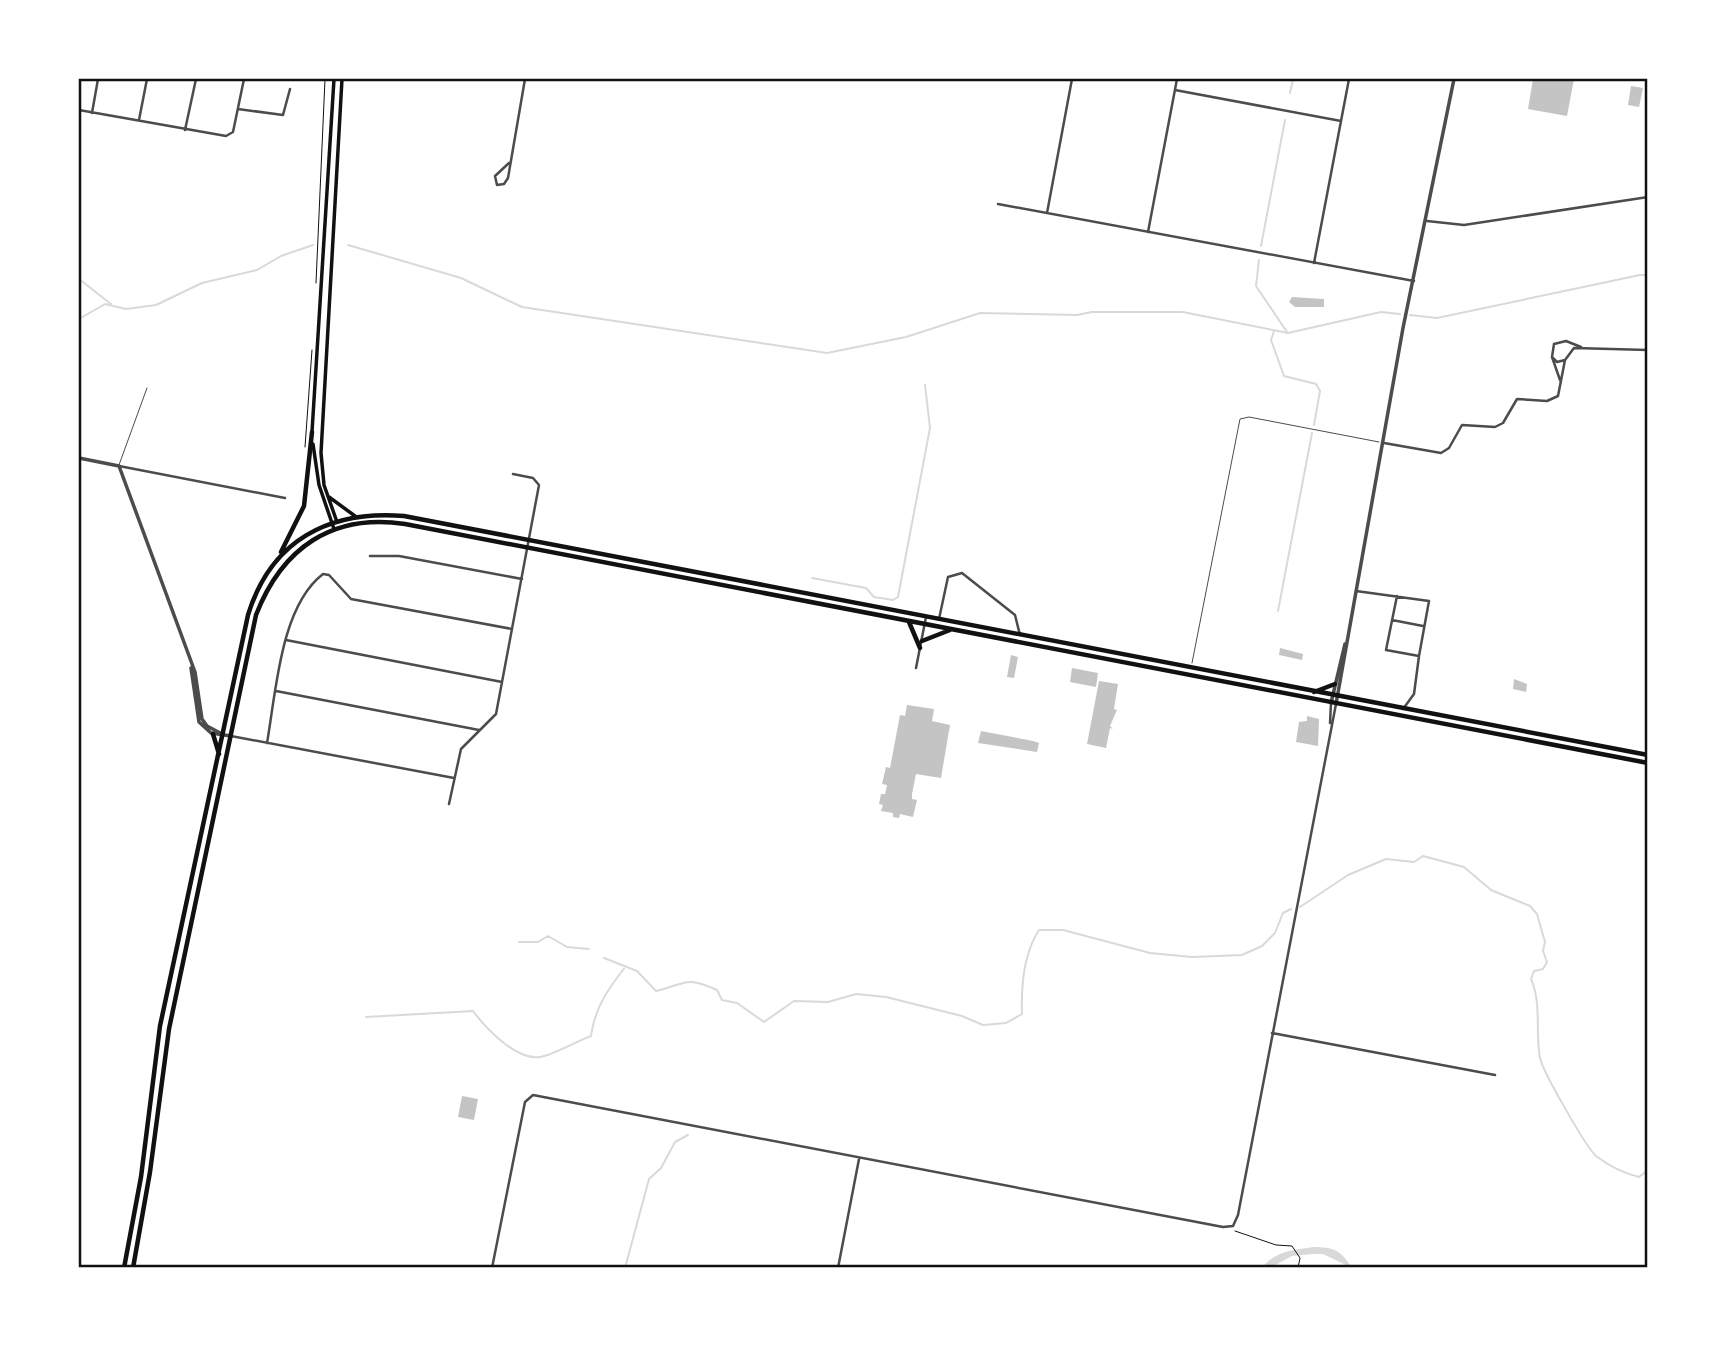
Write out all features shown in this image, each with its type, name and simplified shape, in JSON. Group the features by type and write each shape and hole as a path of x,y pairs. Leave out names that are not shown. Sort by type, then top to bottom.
{"highway":[{"path":"124,1268 141,1177 158,1035 248,615 261,582 275,562 304,506 312,432"},
{"path":"275,562 304,536 334,521 355,516 404,516 1648,755"},
{"path":"132,1268 150,1172 169,1029 210,823 256,615 265,591 293,554 336,528 360,523 393,522 1648,763"},
{"path":"909,622 920,648"},
{"path":"922,640 951,630"},
{"path":"1126,664 1128,656"},
{"path":"1209,679 1211,671"},
{"path":"1313,692 1335,684"},
{"path":"213,734 219,755"}],"main road":[{"path":"334,79 312,432 319,485 334,521"},
{"path":"336,528 327,496 321,453 342,79"},
{"path":"327,496 355,516"}],"street":[{"path":"92,113 98,79"},
{"path":"139,121 147,79"},
{"path":"185,130 195,79"},
{"path":"79,110 185,130 232,135 244,79"},
{"path":"509,163 494,178 496,185 506,182 526,79"},
{"path":"1047,213 1072,79"},
{"path":"1148,232 1177,79"},
{"path":"1314,263 1349,79"},
{"path":"492,1268 523,1112 530,1096 1223,1227 1233,1226 1238,1215 1454,79"},
{"path":"238,109 283,115 290,89"},
{"path":"1175,90 1341,121"},
{"path":"1427,221 1464,225 1648,197"},
{"path":"998,204 1414,281"},
{"path":"319,330 327,331"},
{"path":"1560,383 1552,357 1554,344 1560,341 1583,348"},
{"path":"1384,443 1441,453 1449,448 1462,425 1472,423 1495,427 1507,418 1517,399 1547,401 1558,396 1565,360 1574,348 1648,350"},
{"path":"1552,357 1557,362 1565,360"},
{"path":"79,458 285,498"},
{"path":"119,466 195,672 202,719 210,728 224,735"},
{"path":"449,804 461,749 496,715 539,483 533,478 513,474"},
{"path":"370,556 399,556 522,579"},
{"path":"939,619 948,577 962,572 1015,615 1020,635"},
{"path":"267,743 286,640 299,603 319,576 326,574 351,599 512,629"},
{"path":"1356,591 1429,601 1414,694 1403,709"},
{"path":"1397,596 1386,650 1419,656"},
{"path":"916,668 926,617"},
{"path":"1392,620 1424,626"},
{"path":"286,640 502,682"},
{"path":"1335,696 1335,684 1346,642"},
{"path":"190,659 197,718 203,728 213,734 454,778"},
{"path":"276,691 481,730"},
{"path":"1272,1033 1496,1075"},
{"path":"838,1268 859,1159"}],"lane":[{"path":"119,466 147,388"},
{"path":"1189,676 1240,419 1249,417 1384,443"}],"path":[{"path":"316,292 326,79"},
{"path":"304,456 312,348"},
{"path":"1233,1226 1239,1234 1292,1246 1300,1257 1298,1268"}],"shaded area":[{"path":"1313,1247 1336,1251 1352,1268 1323,1254 1312,1254 1292,1256 1270,1268 1253,1268 1263,1267 1285,1252"}],"building":[{"path":"1533,79 1574,79 1567,116 1528,109"},
{"path":"1631,86 1643,88 1639,107 1628,105"},
{"path":"1292,297 1324,299 1324,307 1295,307 1289,302"},
{"path":"1280,648 1303,654 1302,660 1279,655"},
{"path":"1011,655 1018,657 1014,678 1007,677"},
{"path":"1072,668 1098,673 1096,687 1070,682"},
{"path":"1514,679 1527,684 1526,692 1513,689"},
{"path":"1099,681 1118,684 1114,709 1117,710 1110,726 1113,729 1110,728 1106,748 1087,744"},
{"path":"907,705 934,709 932,721 950,725 941,778 916,774 912,799 917,800 913,817 900,814 899,818 893,817 893,813 881,811 883,805 879,804 881,794 885,794 887,785 882,784 886,767 890,768 900,715 905,716"},
{"path":"1307,716 1319,719 1318,746 1296,742 1299,722 1307,721"},
{"path":"981,731 1039,743 1037,752 978,743"},
{"path":"462,1096 478,1099 474,1120 458,1117"}],"waterway":[{"path":"1290,93 1293,79"},
{"path":"1261,246 1285,120"},
{"path":"79,319 105,304 126,309 156,305 202,283 257,270 281,256 313,245"},
{"path":"348,245 461,278 522,307 827,353 906,337 980,313 1077,315 1092,312 1183,312 1288,333 1381,312 1400,314"},
{"path":"1259,260 1256,286 1287,332"},
{"path":"1410,315 1437,318 1648,275"},
{"path":"79,279 111,304"},
{"path":"1274,331 1271,340 1284,376 1316,384 1320,391 1314,425"},
{"path":"812,578 866,588 874,597 893,600 898,597 930,428 925,385"},
{"path":"1278,611 1312,433"},
{"path":"1300,907 1348,875 1386,859 1414,862 1423,856 1464,867 1491,890 1530,906 1537,914 1545,942 1543,951 1547,962 1543,969 1534,971 1531,979 1536,998 1540,1058 1543,1066 1556,1093 1596,1156 1616,1169 1639,1177 1648,1170"},
{"path":"604,958 637,971 656,991 686,982 706,985 717,990 722,1000 737,1003 764,1022 794,1001 828,1002 856,994 886,997 962,1016 983,1025 1006,1023 1022,1014 1024,970 1039,930 1063,930 1150,953 1192,957 1242,955 1262,946 1275,933 1283,913 1291,909"},
{"path":"519,942 538,942 548,936 567,947 589,949"},
{"path":"366,1017 473,1011 502,1042 521,1054 540,1057 591,1036 603,999 626,966"},
{"path":"625,1268 649,1179 661,1168 675,1142 688,1135"}]}
